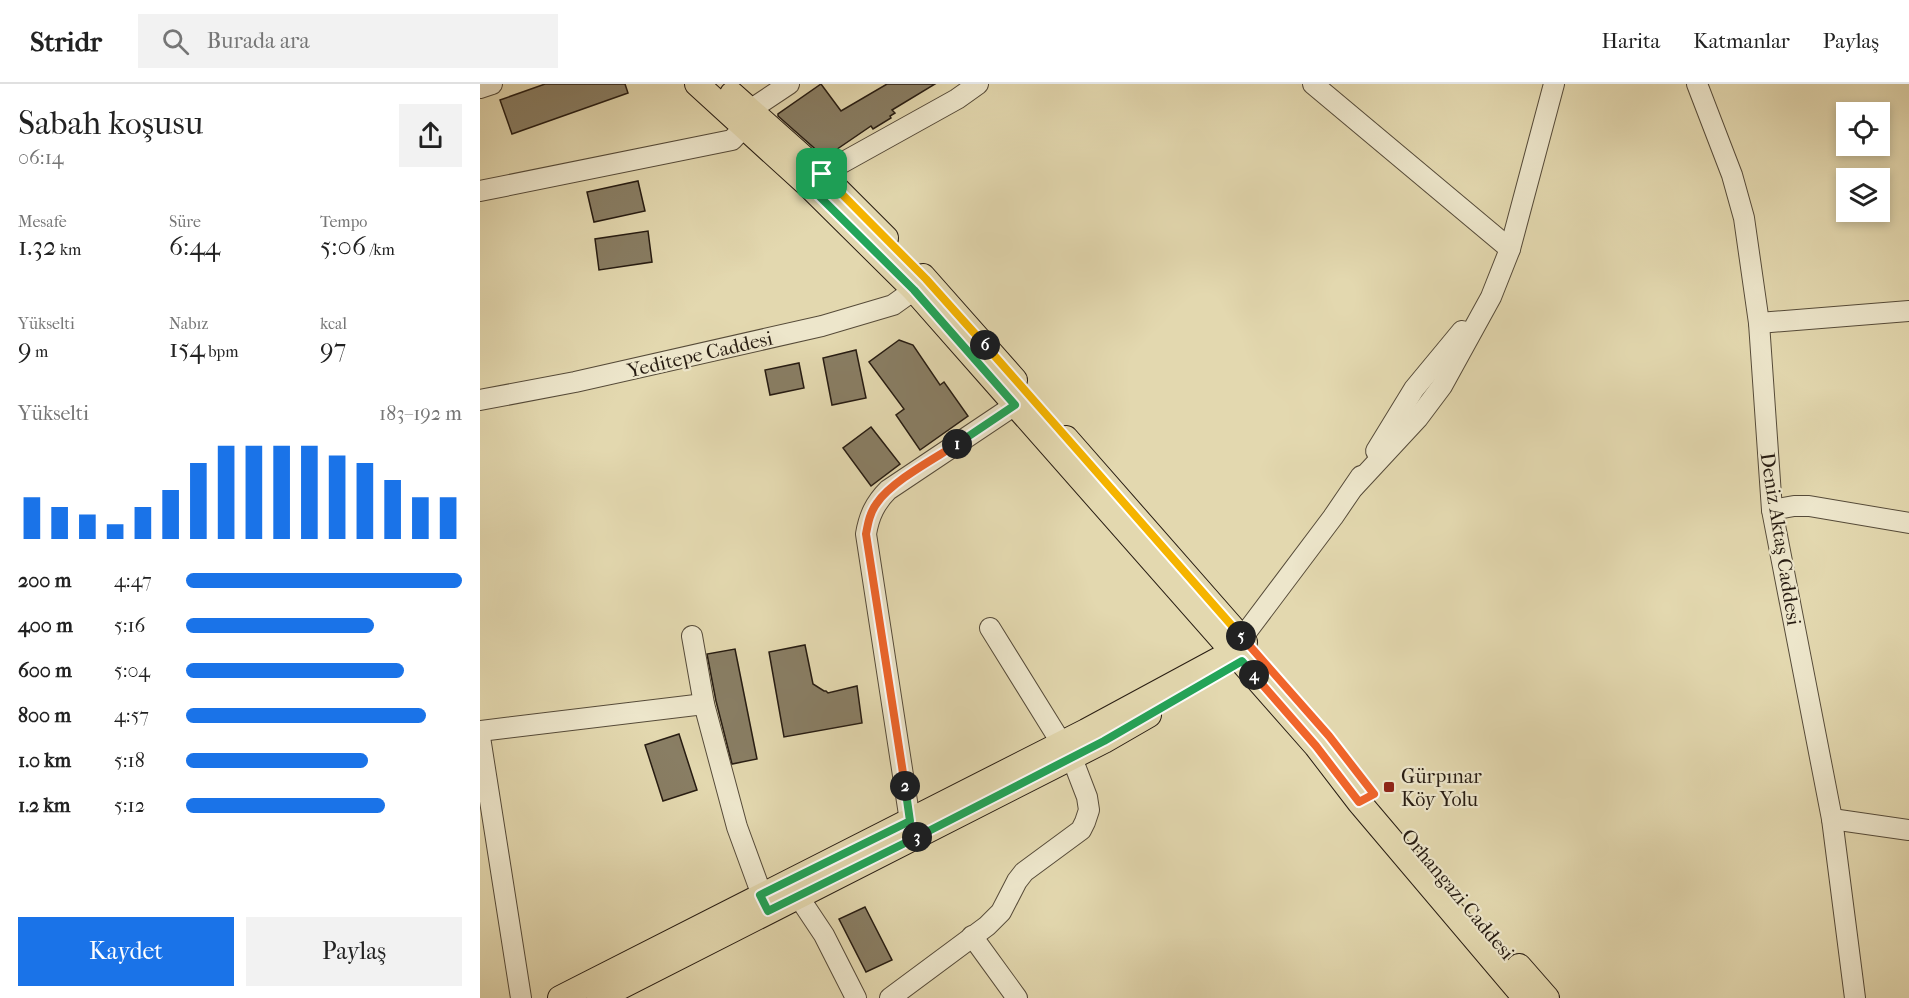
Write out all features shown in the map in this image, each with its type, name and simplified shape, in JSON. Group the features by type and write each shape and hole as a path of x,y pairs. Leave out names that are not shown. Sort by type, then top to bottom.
{"main road":[{"path":"698,84 747,119 816,180 880,244 968,339"},
{"path":"722,84 747,119"},
{"path":"880,244 914,290 968,339"},
{"name":"Orhangazi Caddesi","path":"968,339 1323,741 1366,798 1445,891 1546,998"},
{"path":"560,998 764,903 1067,751 1104,741 1242,650"},
{"path":"599,998 764,903 798,896 912,830"},
{"name":"Orhangazi Caddesi","path":"1445,891 1525,998"}],"street":[{"path":"480,88 492,84"},
{"path":"480,191 732,140 747,119 789,84"},
{"path":"1313,84 1510,249"},
{"path":"1242,650 1354,487 1414,389 1491,297 1510,249 1554,84"},
{"name":"Deniz Aktaş Caddesi","path":"1697,84 1732,175 1744,218 1760,323 1772,510 1832,819 1855,998"},
{"path":"816,180 968,87"},
{"name":"Yeditepe Caddesi","path":"480,400 575,382 822,326 893,305 914,290"},
{"path":"1760,323 1909,311"},
{"path":"912,830 866,534 868,524 875,505 888,490 1022,400"},
{"path":"1772,510 1809,506 1909,523"},
{"path":"890,998 1001,912 1024,872 1081,830 1086,822 1089,810 1087,797 1067,751 990,628"},
{"path":"692,636 704,704 736,826 764,903"},
{"path":"480,731 704,704"},
{"path":"480,737 521,998"},
{"path":"1832,819 1909,830"},
{"path":"798,896 824,935 856,998"},
{"path":"972,936 1017,998"}],"building":[{"path":"545,84 625,84 628,93 512,134 500,100"},
{"path":"821,84 841,111 887,84 935,84 892,110 895,113 890,116 891,118 873,129 871,126 827,156 821,154 778,116"},
{"path":"638,181 645,211 594,222 587,192"},
{"path":"648,231 652,262 599,270 595,239"},
{"path":"899,340 913,345 940,385 944,382 968,416 920,450 896,415 904,409 869,362"},
{"path":"856,350 866,398 832,405 823,358"},
{"path":"799,363 804,388 770,395 765,370"},
{"path":"871,427 900,464 871,486 843,448"},
{"path":"805,645 813,684 828,693 857,686 862,723 784,737 769,652"},
{"path":"735,649 757,759 732,764 707,654"},
{"path":"679,734 697,790 663,801 645,745"},
{"path":"865,907 892,960 866,972 839,919"}],"place":[{"name":"Gürpınar Köy Yolu","path":"1389,787"}],"route":[{"path":"822,174 926,279 975,333 1329,736 1374,794 1359,802 1316,746 1242,661 1104,741 768,911 760,895 910,821 866,534 868,524 875,505 888,490 1015,405 914,290 810,187 822,174"}]}
